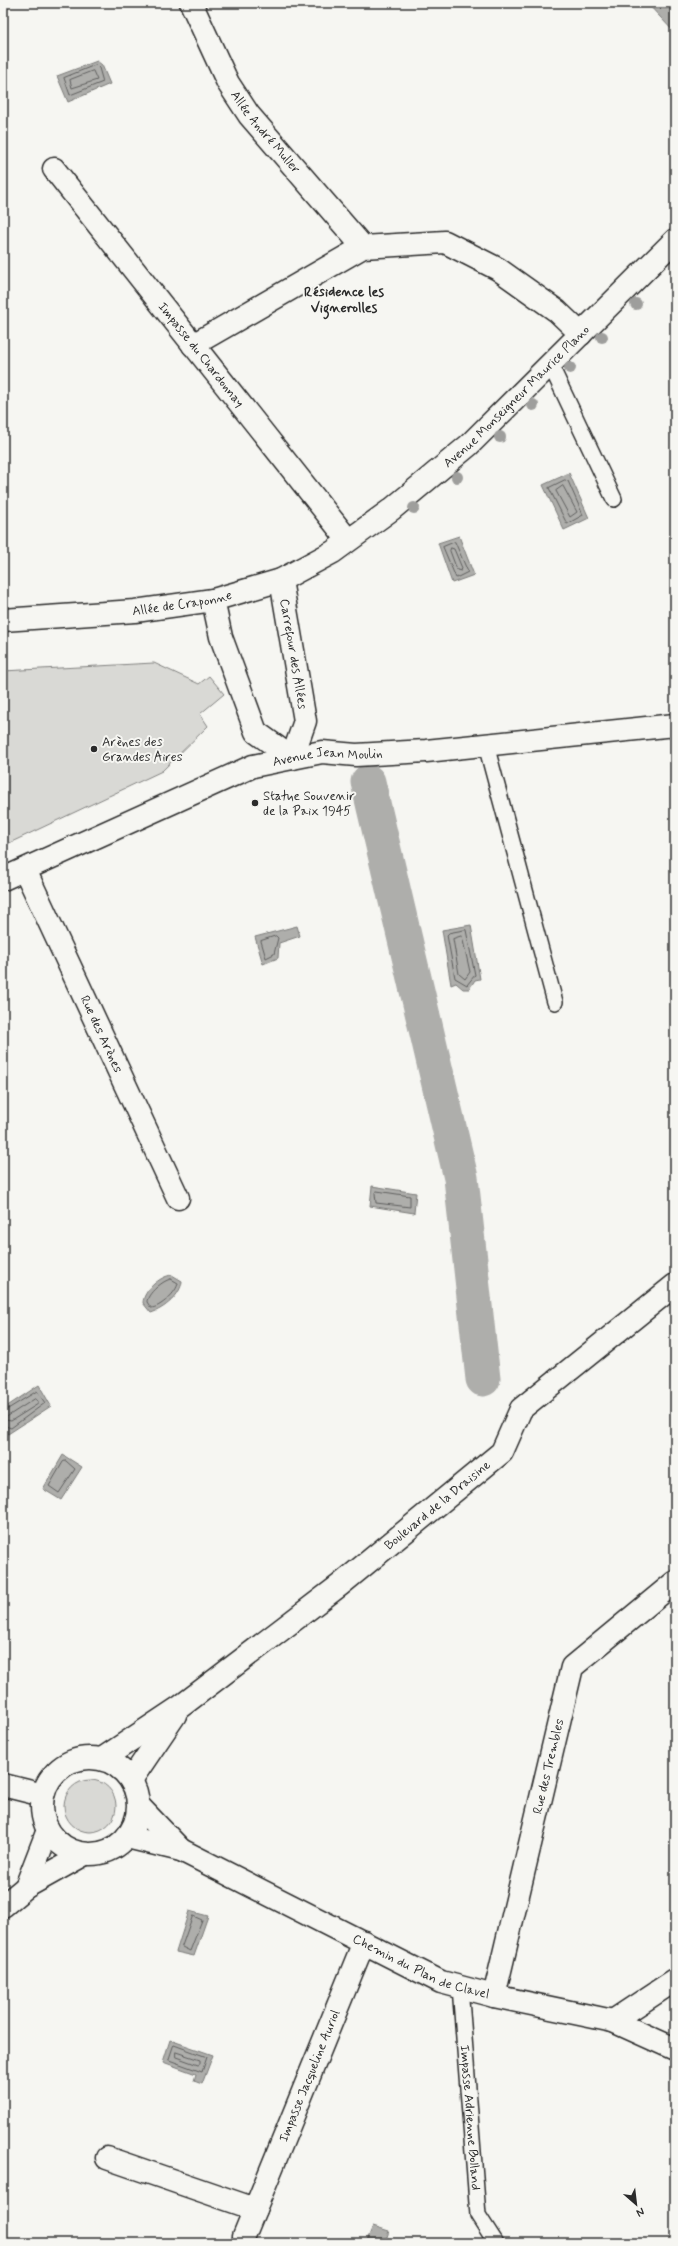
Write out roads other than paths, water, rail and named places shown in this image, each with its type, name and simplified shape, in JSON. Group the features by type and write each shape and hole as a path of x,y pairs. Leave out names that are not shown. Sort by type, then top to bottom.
{"street":[{"name":"Allée André Muller","path":"191,3 228,83 249,115 363,247"},
{"name":"Impasse du Chardonnay","path":"54,169 348,540"},
{"name":"Avenue Monseigneur Maurice Plano","path":"348,540 392,509 469,445 675,240"},
{"path":"193,344 363,247 445,242 498,269 557,311 581,334"},
{"name":"Allée de Craponne","path":"3,620 135,611 213,600 281,580 333,552 348,540"},
{"name":"Carrefour des Allées","path":"281,580 305,721 292,758"},
{"path":"213,600 221,637 256,732 292,758"},
{"name":"Avenue Jean Moulin","path":"3,879 253,766 322,752 356,755 426,752 675,725"},
{"name":"Rue des Arènes","path":"25,870 178,1198"},
{"name":"Boulevard de la Draisine","path":"102,1759 180,1707 340,1585 502,1452 520,1409 675,1285"},
{"name":"Rue des Trembles","path":"494,1996 572,1667 675,1582"},
{"name":"Boulevard de la Draisine","path":"131,1780 180,1707"},
{"path":"86,1758 102,1759 118,1767 131,1780 137,1793 138,1806 136,1822 127,1837 115,1848 101,1854 85,1854 70,1850 57,1842 48,1830 42,1809 43,1796 49,1782 59,1770 71,1762 86,1758"},
{"path":"3,1785 43,1796"},
{"name":"Chemin du Plan de Clavel","path":"138,1806 181,1850"},
{"path":"26,1887 48,1830"},
{"name":"Chemin du Plan de Clavel","path":"127,1837 181,1850 441,1982 494,1996 613,2022 675,2049"},
{"path":"3,1906 26,1887 85,1854"},
{"name":"Impasse Jacqueline Auriol","path":"244,2236 364,1942"},
{"path":"613,2022 675,1980"},
{"path":"107,2158 255,2209"}],"lane":[{"path":"550,364 614,499"},
{"path":"486,745 555,1002"},
{"name":"Impasse Adrienne Bolland","path":"460,1987 478,2215 496,2243"}],"water":[{"path":"647,3 675,3 675,33"},
{"path":"97,61 102,65 110,84 68,102 57,76"},
{"path":"569,473 589,518 564,530 543,485"},
{"path":"459,536 474,575 452,583 438,543"},
{"path":"471,925 480,979 475,980 469,989 463,989 456,983 451,985 442,930"},
{"path":"297,926 300,936 279,943 278,958 263,964 255,937"},
{"path":"372,1186 416,1193 414,1213 370,1206"},
{"path":"172,1275 182,1281 179,1291 166,1305 151,1313 143,1303 146,1294 153,1285 162,1278"},
{"path":"39,1385 51,1406 8,1434 3,1427 3,1409"},
{"path":"63,1455 82,1467 61,1500 43,1489"},
{"path":"189,1911 208,1916 194,1956 176,1952"},
{"path":"170,2040 213,2055 202,2084 194,2081 196,2074 163,2062"},
{"path":"373,2226 389,2231 385,2243 366,2243"}],"waterway":[{"path":"368,782 461,1178 483,1379"}],"place":[{"name":"Arènes des Grandes Aires","path":"94,749"},
{"name":"Statue Souvenir de la Paix 1945","path":"255,803"}],"district":[{"name":"Résidence les Vignerolles","path":"344,300"}]}
